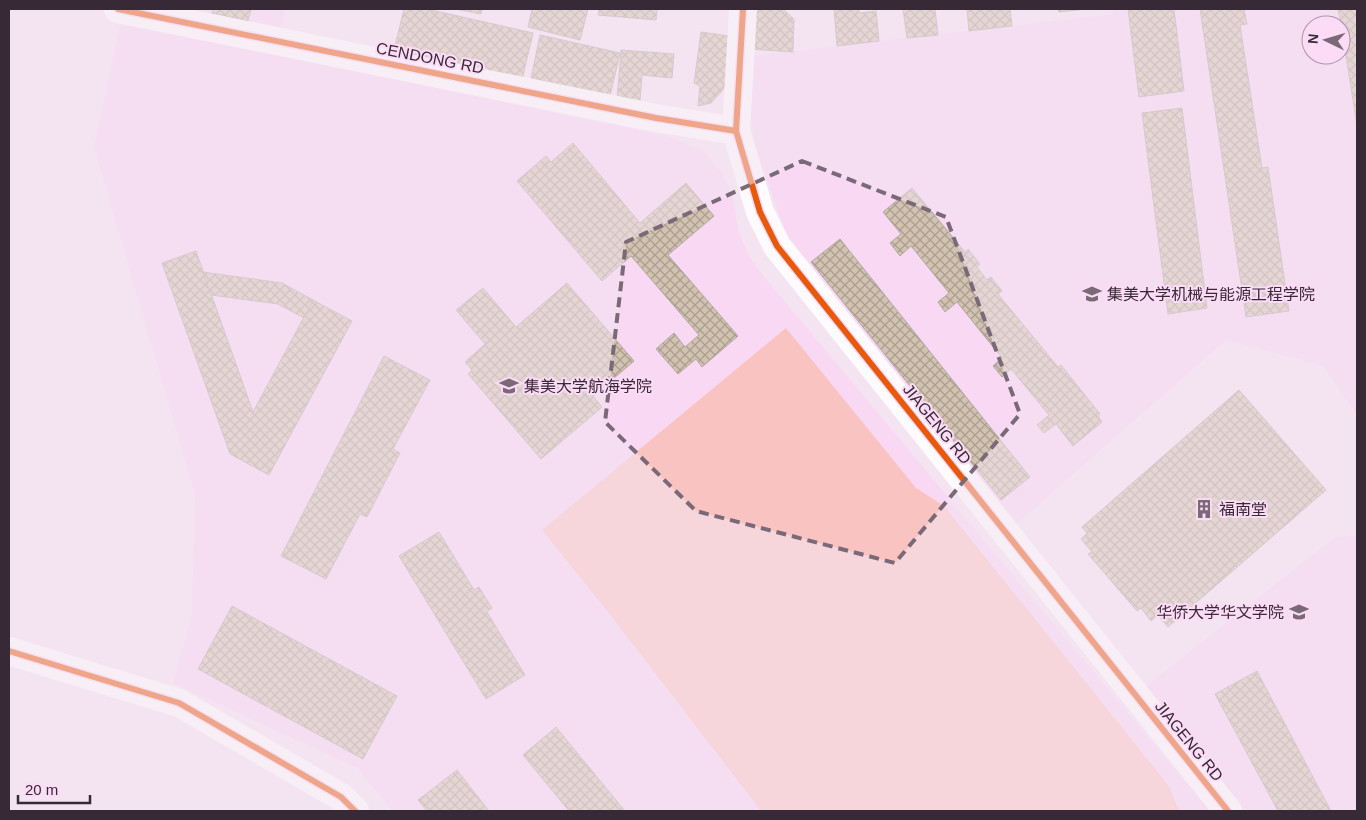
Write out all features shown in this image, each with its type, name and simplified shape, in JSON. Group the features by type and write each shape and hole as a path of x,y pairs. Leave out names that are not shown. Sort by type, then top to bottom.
{"street":[{"name":"CENDONG RD","path":"118,9 656,118 736,131"},
{"name":"JIAGENG RD","path":"743,9 736,131 760,212 777,246 1228,811"},
{"path":"9,651 179,703 341,797 355,811"}],"highlighted area":[{"path":"802,161 946,217 1020,414 895,563 696,511 605,422 626,242"}],"shaded area":[{"path":"174,9 285,9 280,29"},
{"name":"集美大学机械与能源工程学院","path":"1112,9 1357,9 1357,415 1323,366 1226,340 1012,528 791,248 756,148 750,115 752,56 1113,14"},
{"name":"集美大学航海学院","path":"121,21 675,138 705,152 723,175 734,202 738,231 750,258 765,278 1210,811 392,811 357,768 173,683 192,614 195,495 94,147"},
{"path":"786,328 916,488 944,506 1169,786 1181,811 761,811 612,617 542,530"},
{"name":"华侨大学华文学院","path":"1357,535 1357,811 1243,811 1145,687 1335,537"}],"building":[{"path":"213,9 251,9 248,21 212,13"},
{"path":"404,9 427,9 533,33 522,80 394,50"},
{"path":"455,9 482,9 481,14"},
{"path":"532,9 588,9 580,40 528,27"},
{"path":"599,9 657,9 656,20 598,15"},
{"path":"751,9 783,9 794,19 793,52 749,49"},
{"path":"834,9 859,9 859,13 876,11 879,41 837,46"},
{"path":"903,9 935,9 938,35 907,38"},
{"path":"967,9 1010,9 1012,26 969,31"},
{"path":"1058,9 1086,9 1059,12"},
{"path":"1128,9 1174,9 1184,91 1139,97"},
{"path":"1200,9 1244,9 1247,24 1240,25 1262,168 1268,167 1289,311 1246,317"},
{"path":"1338,9 1357,9 1357,125 1347,65 1351,65 1351,15 1339,15"},
{"path":"701,32 736,37 729,83 711,103 698,106 700,86 694,83"},
{"path":"540,35 620,53 610,96 531,78"},
{"path":"621,50 674,54 672,78 642,75 640,101 617,99"},
{"path":"1182,108 1207,308 1168,314 1142,113"},
{"path":"573,143 640,223 686,183 714,216 668,255 738,336 702,367 696,359 678,374 656,349 674,333 685,347 699,335 631,256 602,281 517,181 546,156 551,162"},
{"path":"912,188 965,252 968,249 980,264 977,267 987,280 991,277 1002,291 998,294 1058,367 1061,365 1100,414 1098,416 1102,422 1073,446 1056,424 1044,433 1037,425 1049,415 1011,369 1002,377 993,366 1002,358 957,302 945,312 938,302 949,293 911,246 900,256 890,243 901,234 883,212"},
{"path":"840,239 1030,477 1001,500 811,262"},
{"path":"196,251 253,412 313,300 352,321 269,475 230,454 162,263"},
{"path":"203,272 282,283 313,300 304,318 278,304 211,295"},
{"path":"567,283 634,361 593,396 602,407 541,459 468,374 472,370 465,362 485,344 456,310 483,288 516,327"},
{"path":"384,356 430,380 393,449 400,453 367,517 360,514 326,579 281,556"},
{"name":"福南堂","path":"1239,390 1326,490 1168,627 1158,615 1151,621 1141,608 1137,611 1088,554 1092,552 1081,539 1087,533 1082,527"},
{"path":"439,532 474,590 479,587 492,608 487,612 525,675 486,699 399,556"},
{"path":"232,606 397,696 363,759 198,669"},
{"path":"1257,671 1331,811 1278,811 1215,694"},
{"path":"556,727 625,811 569,811 523,755"},
{"path":"457,770 489,811 427,811 418,800"}],"cycle path":[{"path":"118,9 656,118 736,131"},
{"path":"743,9 736,131 760,212 777,246 1228,811"},
{"path":"9,651 179,703 341,797 355,811"}],"place":[{"name":"集美大学机械与能源工程学院","path":"1092,294"},
{"name":"集美大学航海学院","path":"509,386"},
{"name":"福南堂","path":"1204,509"},
{"name":"华侨大学华文学院","path":"1299,612"}]}
